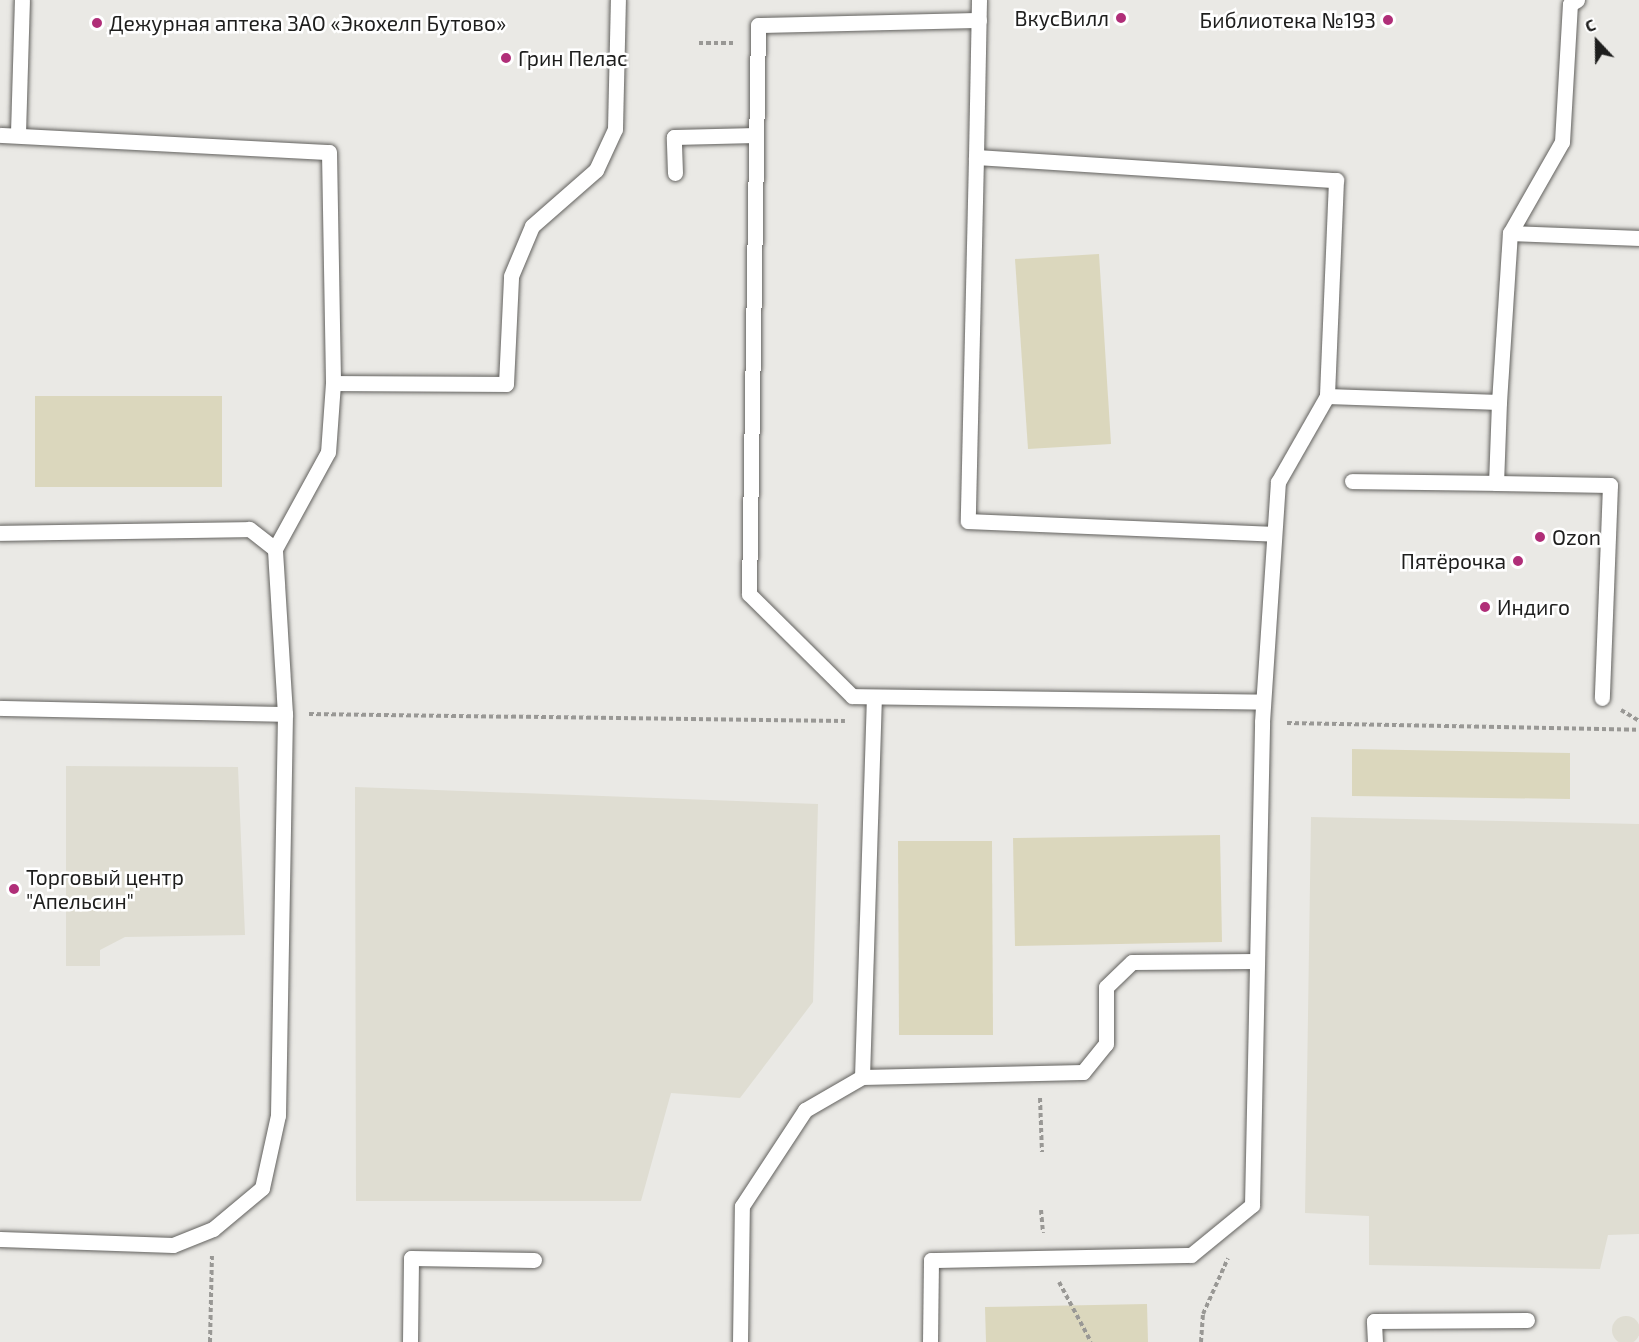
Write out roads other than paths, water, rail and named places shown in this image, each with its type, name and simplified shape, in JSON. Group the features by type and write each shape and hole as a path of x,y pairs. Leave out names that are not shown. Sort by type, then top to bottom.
{"lane":[{"path":"18,134 22,0"},
{"path":"333,383 506,384 511,276 532,226 596,170 615,129 618,0"},
{"path":"979,0 968,520 1274,534"},
{"path":"1496,483 1510,233 1562,142 1570,4 1577,0"},
{"path":"979,20 758,25 749,594 852,696 1263,702"},
{"path":"0,135 18,134 329,152 333,383 328,452 275,549 285,714 278,1115 262,1188 213,1229 173,1245 0,1239"},
{"path":"675,173 674,137 756,135"},
{"path":"930,1342 930,1260 1191,1255 1252,1204 1263,702 1278,482 1327,396 1336,180 976,157"},
{"path":"1510,233 1639,238"},
{"path":"1327,396 1499,402"},
{"path":"1352,481 1610,485 1602,698"},
{"path":"0,533 249,529 275,549"},
{"path":"862,1077 874,697"},
{"path":"0,708 285,714"},
{"path":"740,1342 742,1206 806,1110 862,1077 1083,1072 1106,1044 1106,987 1132,962 1256,961"},
{"path":"410,1342 411,1258 534,1260"},
{"path":"1375,1342 1374,1321 1527,1320"}],"place":[{"name":"ВкусВилл","path":"1121,18"},
{"name":"Библиотека №193","path":"1388,20"},
{"name":"Дежурная аптека ЗАО «Экохелп Бутово»","path":"97,23"},
{"name":"Грин Пелас","path":"506,58"},
{"name":"Ozon","path":"1540,537"},
{"name":"Пятёрочка","path":"1518,561"},
{"name":"Индиго","path":"1485,607"},
{"name":"Торговый центр \"Апельсин\"","path":"14,889"}]}
